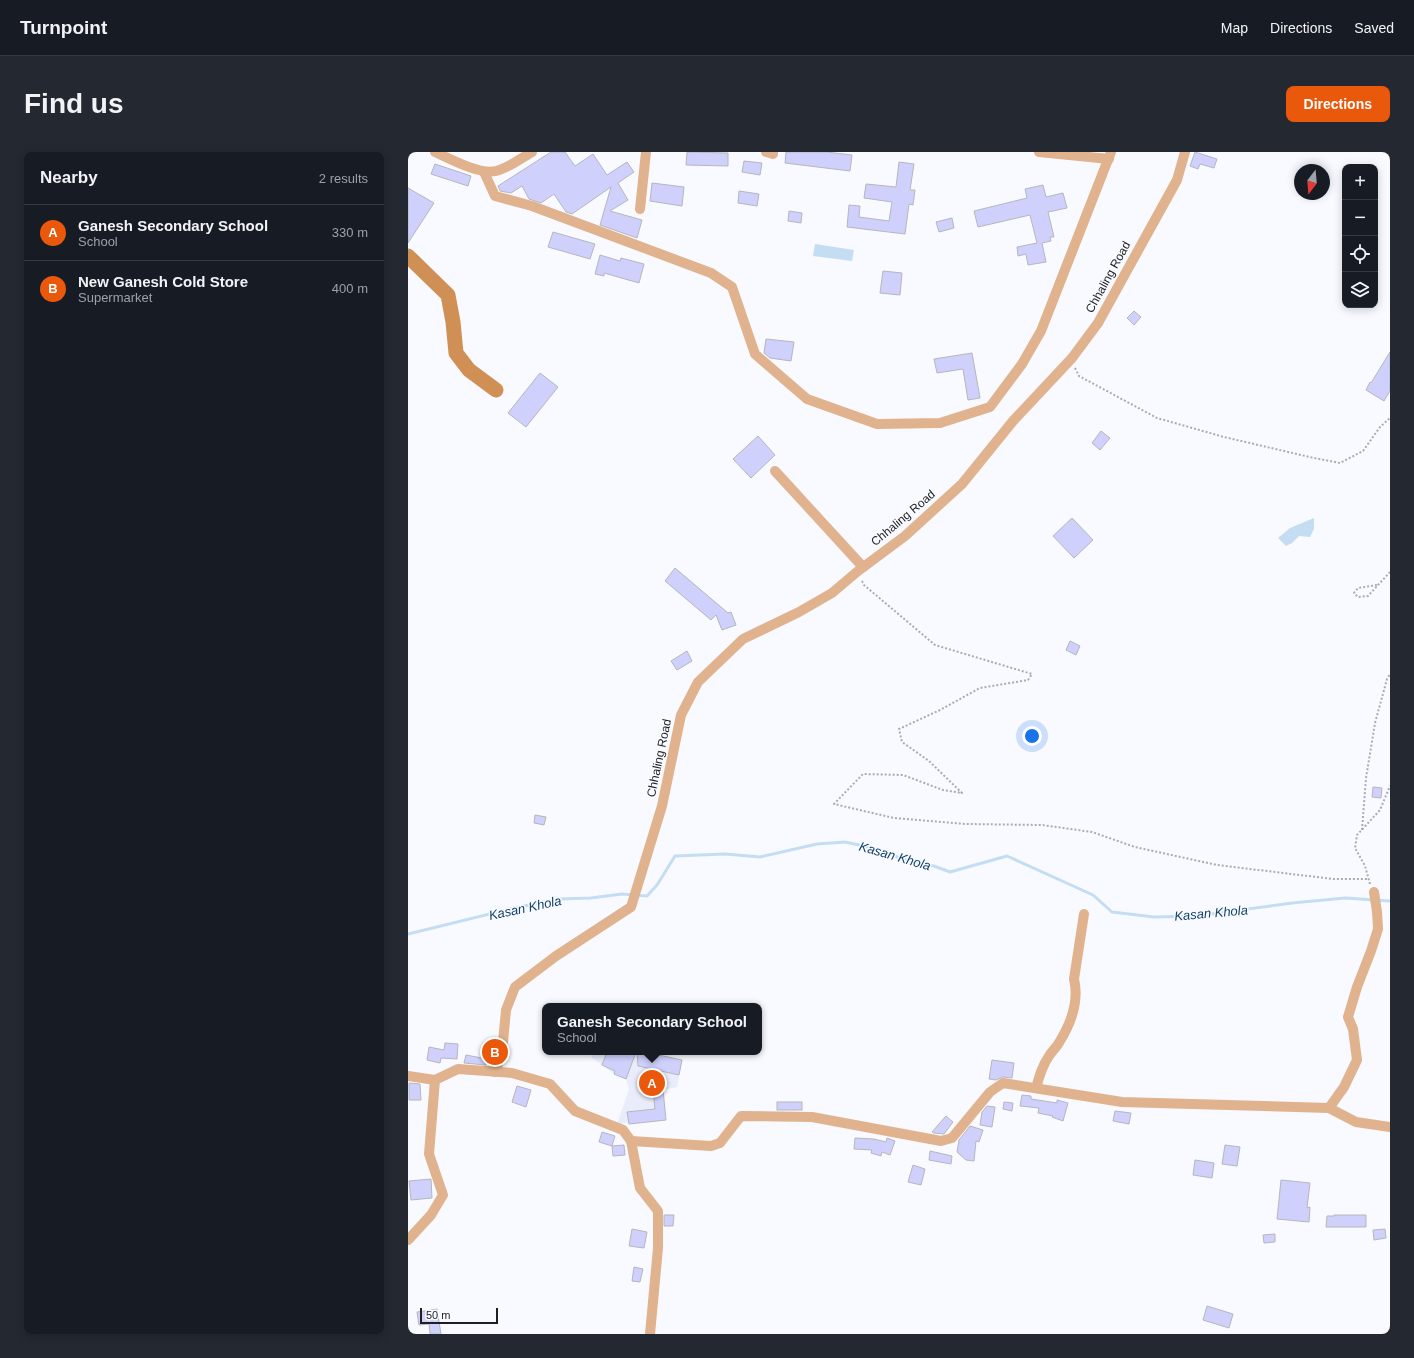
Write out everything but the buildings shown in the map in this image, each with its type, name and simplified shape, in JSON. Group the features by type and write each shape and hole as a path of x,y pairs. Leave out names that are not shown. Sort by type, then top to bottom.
{"street":[{"path":"435,152 451,160 484,172 496,171 532,152"},
{"path":"640,209 646,152"},
{"path":"766,152 773,154 773,152"},
{"path":"484,172 495,196 532,206 711,273 732,287 755,354 807,399 877,424 940,423 990,407 1022,364 1042,331 1110,156 1039,152"},
{"name":"Chhaling Road","path":"495,1072 502,1053 506,1010 515,987 556,956 631,907 651,846 662,806 681,715 698,682 743,639 799,612 832,593 860,569 905,536 962,484 1013,421 1072,358 1098,323 1176,180 1185,152"},
{"path":"408,256 448,295 453,322 456,353 469,370 496,390"},
{"path":"775,472 860,569"},
{"path":"1329,1108 1344,1087 1358,1060 1353,1028 1348,1017 1378,929 1374,892"},
{"path":"1036,1088 1042,1068 1048,1057 1060,1042 1074,1009 1076,988 1074,978 1084,914"},
{"path":"408,1076 435,1080 458,1069 512,1073 550,1084 575,1112 623,1130 631,1141 640,1188 658,1211 658,1248 650,1334"},
{"path":"408,1240 430,1215 443,1195 429,1154 435,1080"},
{"path":"631,1141 710,1146 720,1143 741,1116 812,1117 941,1141 952,1138 990,1092 1003,1083 1122,1102 1329,1108 1356,1122 1390,1127"}],"path":[{"path":"1072,358 1078,376 1157,418 1224,437 1334,462 1340,463 1363,451 1380,427 1390,418"},
{"path":"860,569 864,585 935,645 1032,674 1028,680 980,688 940,710 899,729 902,742 929,761 962,793 943,790 903,775 863,774 834,804 894,818 966,824 1042,825 1092,832 1135,847 1217,865 1333,879 1368,879"},
{"path":"1378,585 1358,588 1354,593 1358,597 1368,596 1390,572"},
{"path":"1362,830 1366,778 1375,723 1387,679 1390,674"},
{"path":"1374,892 1368,879 1365,866 1355,848 1357,835 1380,810 1390,786"}],"shaded area":[{"path":"594,1055 659,1055 682,1060 677,1087 662,1090 666,1120 617,1124 629,1089 626,1079 614,1074 591,1057"}],"water":[{"path":"815,244 854,250 852,261 813,256"},
{"path":"1314,518 1314,529 1310,537 1299,536 1292,543 1286,546 1278,538 1290,528"}],"waterway":[{"name":"Kasan Khola","path":"408,934 514,908 559,899 591,898 622,894 647,896 657,885 675,856 725,854 760,857 817,844 845,842 873,848 911,862 934,866 950,872 1007,856 1093,895 1112,912 1154,917 1196,916 1292,903 1345,898 1390,901"}],"place":[{"name":"New Ganesh Cold Store","path":"495,1052"},
{"name":"Ganesh Secondary School","path":"652,1083"}]}
